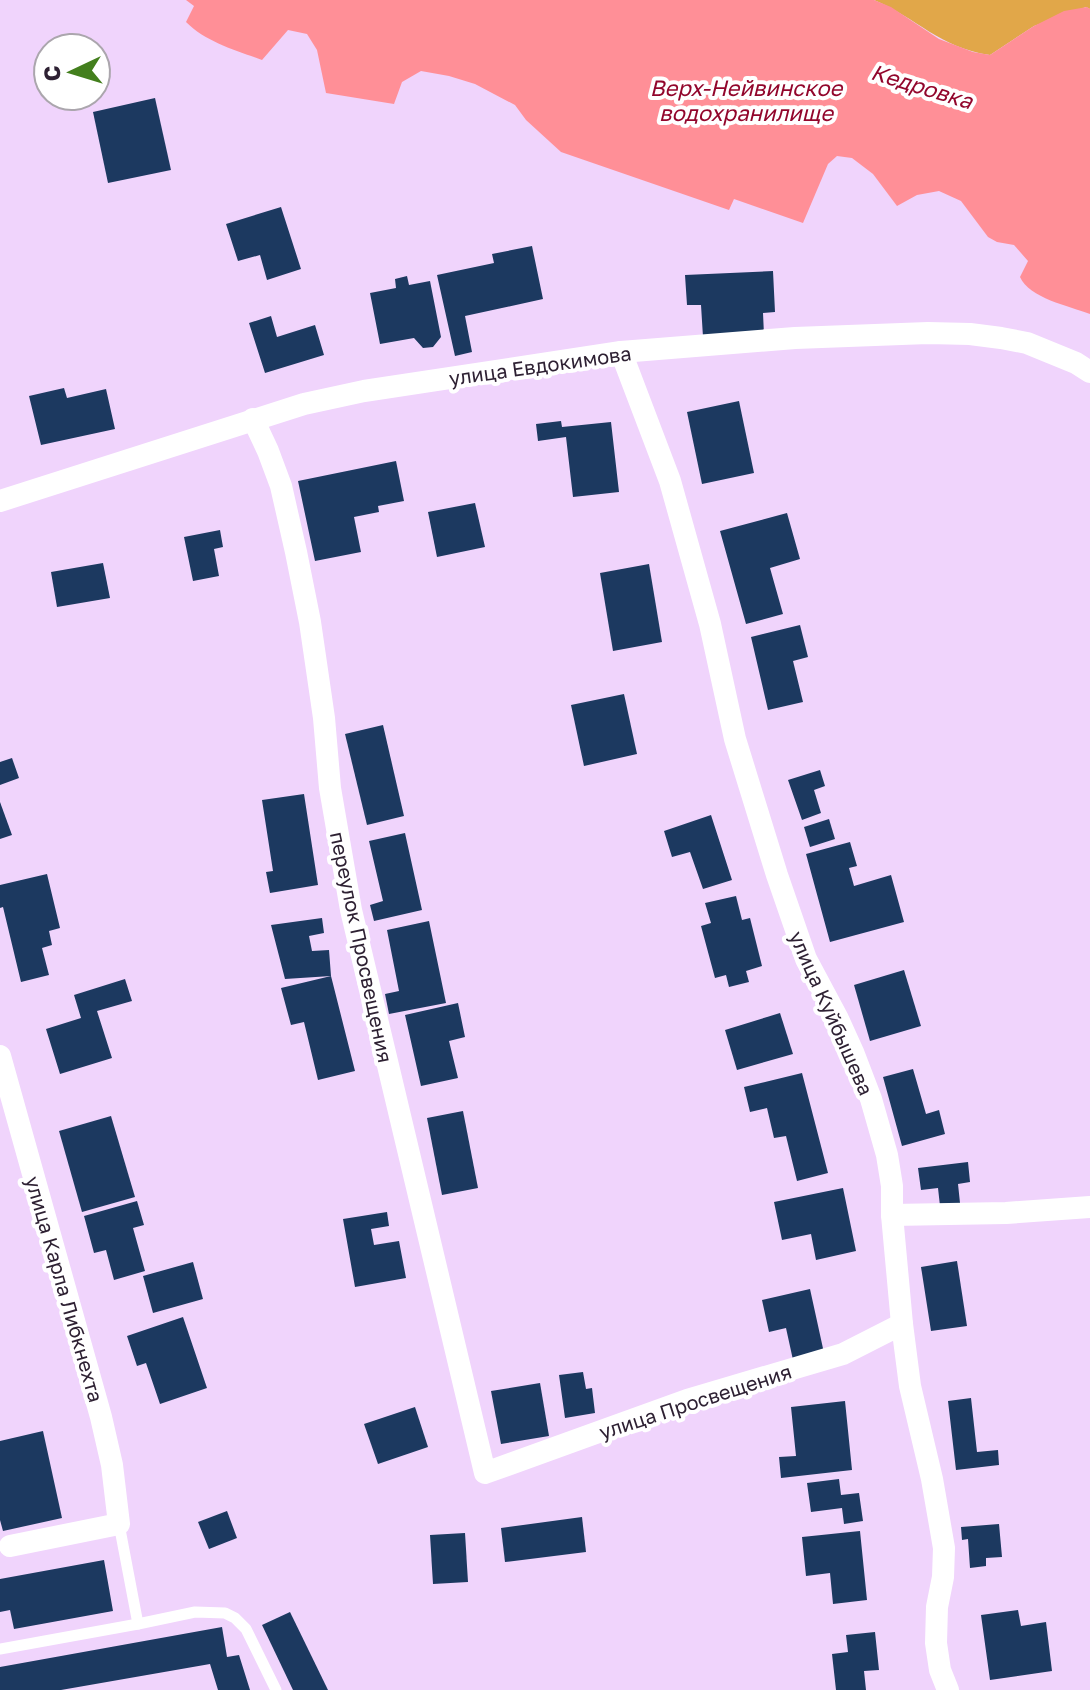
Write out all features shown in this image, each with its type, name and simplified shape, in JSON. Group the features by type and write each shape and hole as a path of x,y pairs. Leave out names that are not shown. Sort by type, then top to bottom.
{"street":[{"name":"улица Евдокимова","path":"0,501 304,404 364,391 621,352 795,338 970,334 1027,343 1090,372"},
{"name":"улица Куйбышева","path":"621,352 670,481 710,624 735,739 789,912 806,959 838,1019 871,1099 887,1155 910,1386 932,1479 944,1548 936,1643 940,1670 948,1690"},
{"name":"переулок Просвещения","path":"253,419 281,486 296,552 310,622 324,718 330,788 351,910 485,1473"},
{"name":"улица Карла Либкнехта","path":"0,1056 101,1417 112,1465 119,1524"},
{"path":"892,1215 1006,1213 1090,1207"},
{"name":"улица Просвещения","path":"485,1473 687,1400 843,1354 902,1324"},
{"path":"5,1549 119,1524"}],"lane":[{"path":"119,1524 138,1624"},
{"path":"0,1649 195,1612 225,1613 246,1629 276,1690"}],"shaded area":[{"path":"874,0 1090,0 1090,9 1086,7 1034,26 990,55 957,46"}],"water":[{"name":"Верх-Нейвинское водохранилище","path":"186,0 874,0 891,7 939,39 990,55 1034,26 1064,11 1087,7 1090,9 1090,314 1032,291 1020,277 1028,261 1014,245 988,237 961,201 939,191 917,195 897,206 873,174 852,158 837,156 828,164 803,223 734,199 729,210 561,152 526,120 515,105 475,84 449,76 421,71 402,82 394,104 326,93 317,50 307,34 288,30 262,60 221,45 194,29 186,22 194,6"}],"building":[{"path":"155,98 171,170 108,183 93,112 112,112 112,108"},
{"path":"281,207 301,269 267,280 260,255 238,261 226,224"},
{"path":"532,246 543,299 465,316 472,352 455,356 437,275 494,263 492,254"},
{"path":"773,271 775,312 763,313 764,335 703,337 701,305 687,305 685,275"},
{"path":"407,276 409,285 430,281 441,337 433,347 423,348 414,338 380,344 370,293 396,288 395,279"},
{"path":"271,316 277,337 315,325 324,355 265,373 249,323"},
{"path":"64,388 67,398 106,389 115,429 41,445 29,396"},
{"path":"739,401 754,473 702,484 687,412"},
{"path":"561,421 562,427 611,422 619,492 573,497 566,437 538,441 536,424"},
{"path":"396,461 404,501 378,506 379,512 354,517 361,552 315,561 298,481"},
{"path":"475,503 485,547 437,557 428,512"},
{"path":"787,513 800,559 770,568 783,614 746,624 720,531"},
{"path":"220,530 223,547 214,549 219,576 193,581 184,537"},
{"path":"103,563 110,598 57,607 51,572"},
{"path":"649,564 662,642 613,651 600,573"},
{"path":"800,625 808,657 793,661 803,702 768,710 751,637"},
{"path":"624,694 637,754 584,766 571,705"},
{"path":"383,725 404,816 367,825 345,734"},
{"path":"12,758 19,778 0,785 0,762"},
{"path":"820,770 825,786 814,790 821,813 802,820 788,780"},
{"path":"304,794 318,885 270,893 266,872 273,871 262,800"},
{"path":"0,802 12,835 0,839"},
{"path":"711,815 732,880 703,889 690,852 672,857 664,831"},
{"path":"829,819 835,839 810,847 804,827"},
{"path":"405,833 422,910 374,921 370,905 383,901 369,841"},
{"path":"850,842 857,866 849,868 854,886 891,875 904,922 830,942 806,854"},
{"path":"47,874 60,928 49,931 52,945 42,948 49,975 21,982 3,907 0,908 0,885"},
{"path":"736,896 742,920 750,918 762,966 746,971 749,982 729,987 726,975 715,978 701,926 711,923 705,903"},
{"path":"322,918 324,933 309,936 312,951 329,950 331,976 285,979 271,925"},
{"path":"429,921 446,1003 389,1014 385,994 399,991 387,930"},
{"path":"904,970 921,1026 870,1041 854,985"},
{"path":"331,976 355,1071 318,1080 304,1022 291,1025 281,988"},
{"path":"125,979 132,1001 97,1011 112,1058 60,1074 46,1029 81,1018 74,995"},
{"path":"458,1003 465,1037 449,1041 458,1078 421,1086 405,1015"},
{"path":"780,1013 793,1054 737,1070 725,1030"},
{"path":"913,1069 926,1114 939,1110 945,1134 902,1146 883,1077"},
{"path":"802,1073 828,1173 797,1181 786,1136 774,1138 767,1108 750,1112 744,1087"},
{"path":"463,1111 478,1188 442,1195 427,1118"},
{"path":"111,1116 135,1197 82,1212 59,1131"},
{"path":"968,1162 970,1182 958,1184 960,1203 940,1206 938,1188 921,1190 918,1168"},
{"path":"843,1188 856,1251 816,1260 811,1234 782,1240 774,1202"},
{"path":"137,1201 144,1225 133,1228 145,1271 114,1280 106,1250 94,1253 84,1216"},
{"path":"387,1212 389,1226 371,1229 374,1245 399,1241 406,1278 355,1287 343,1219"},
{"path":"957,1261 967,1326 931,1331 921,1267"},
{"path":"193,1262 203,1299 153,1313 143,1276"},
{"path":"810,1289 824,1353 793,1360 786,1328 769,1332 762,1300"},
{"path":"183,1317 207,1388 160,1404 146,1363 137,1366 127,1336"},
{"path":"583,1372 586,1389 592,1388 595,1413 565,1418 559,1375"},
{"path":"540,1383 549,1436 501,1444 491,1391"},
{"path":"971,1398 977,1452 998,1450 999,1465 956,1470 948,1401"},
{"path":"845,1401 852,1470 781,1478 779,1457 796,1456 791,1407"},
{"path":"415,1407 428,1447 378,1464 364,1424"},
{"path":"43,1431 62,1518 3,1531 0,1520 0,1441"},
{"path":"839,1479 841,1495 859,1493 863,1521 844,1524 842,1508 811,1512 807,1483"},
{"path":"227,1511 237,1538 209,1549 198,1522"},
{"path":"582,1517 586,1552 505,1562 501,1528"},
{"path":"999,1524 1002,1557 986,1558 986,1566 970,1568 968,1539 962,1540 961,1527"},
{"path":"860,1531 867,1600 833,1604 830,1573 806,1576 802,1537"},
{"path":"465,1533 468,1582 433,1584 430,1535"},
{"path":"104,1560 113,1611 14,1629 10,1610 0,1612 0,1579"},
{"path":"1018,1610 1021,1626 1046,1622 1052,1671 990,1680 981,1615"},
{"path":"290,1612 328,1690 293,1690 262,1625"},
{"path":"222,1627 227,1657 239,1655 250,1690 218,1690 210,1664 61,1690 0,1690 0,1667"},
{"path":"875,1632 879,1670 864,1671 866,1690 836,1690 832,1654 848,1652 846,1635"}],"water label":[{"name":"Кедровка","path":"922,86"}]}
